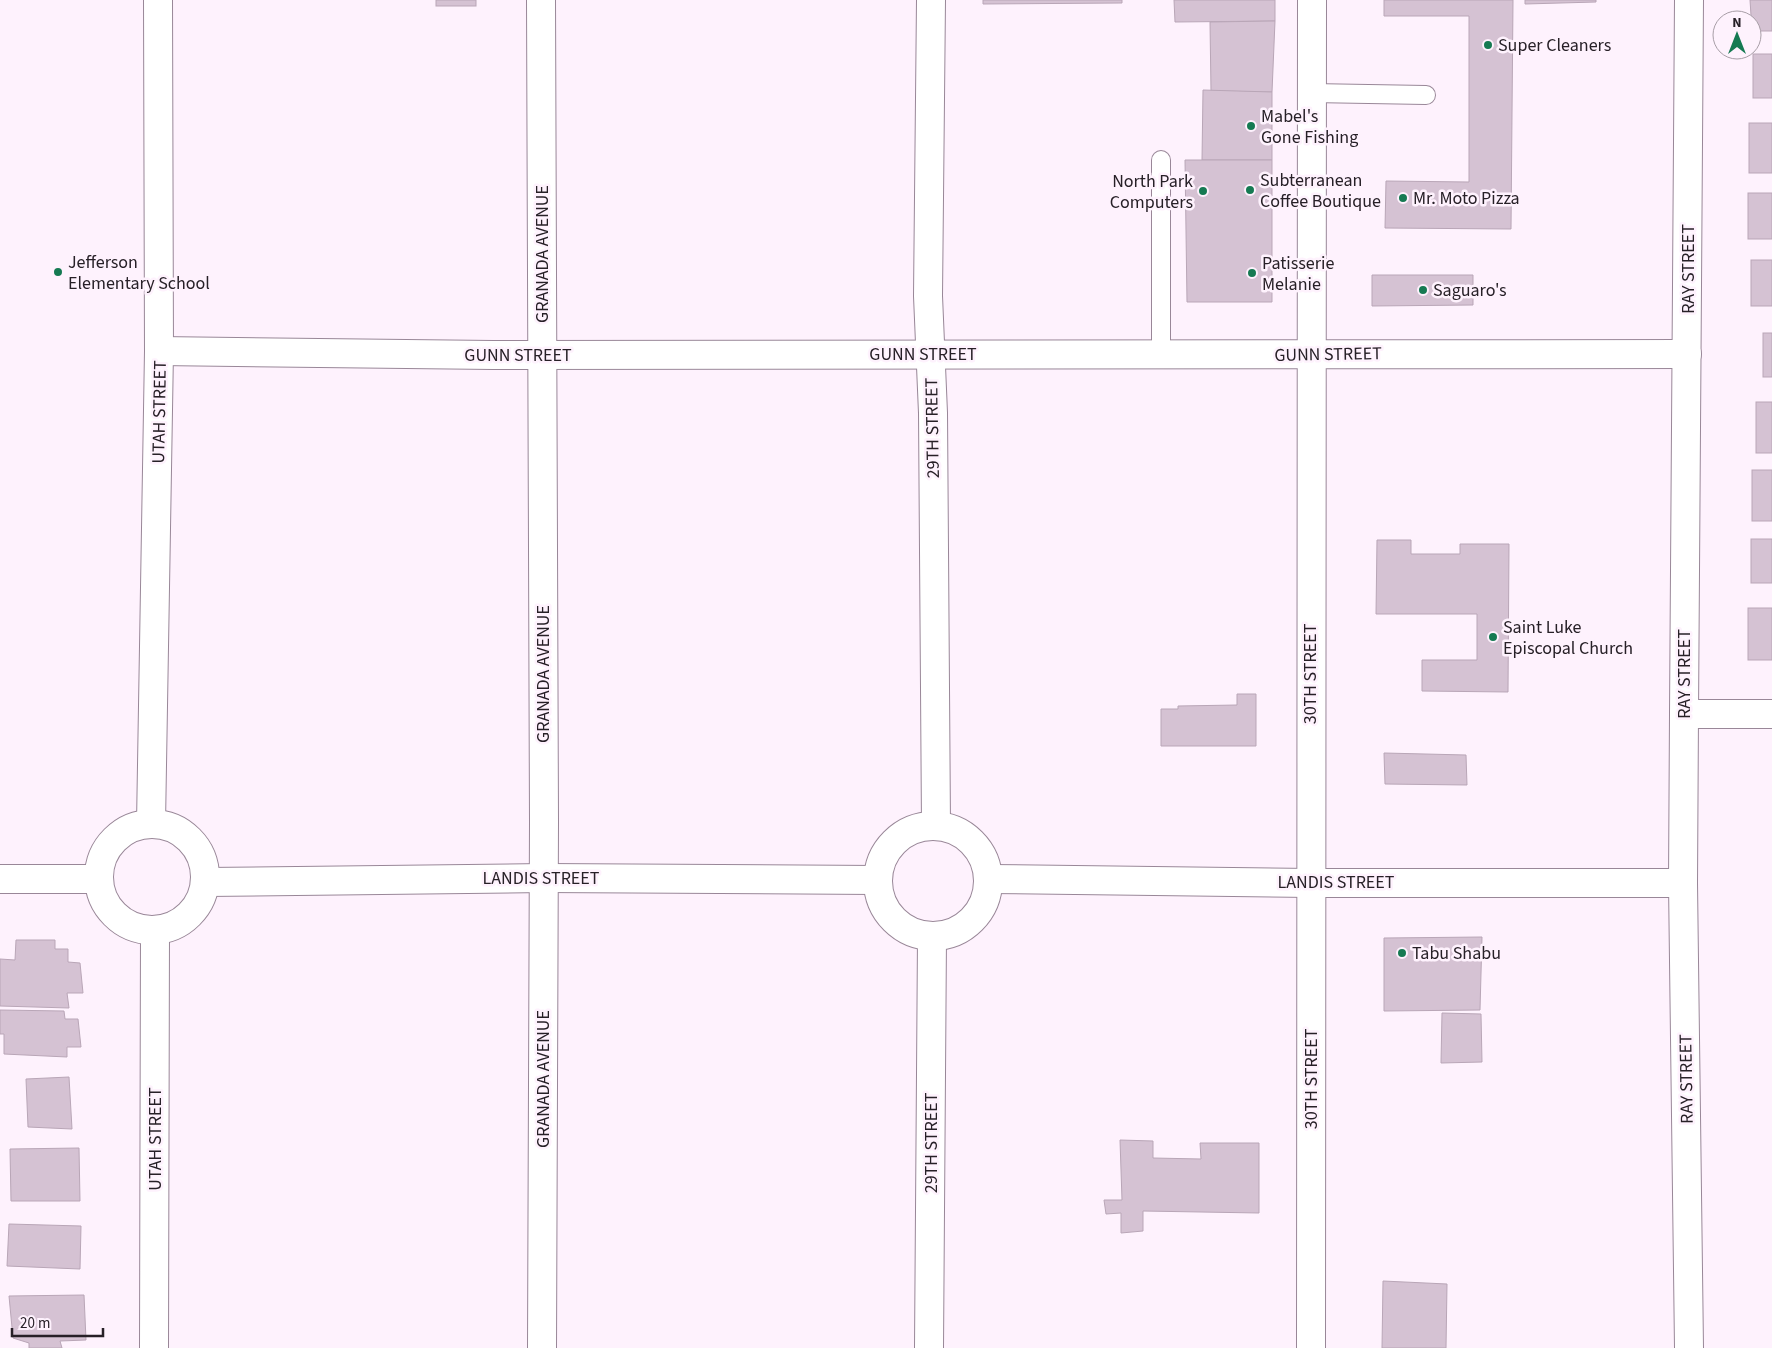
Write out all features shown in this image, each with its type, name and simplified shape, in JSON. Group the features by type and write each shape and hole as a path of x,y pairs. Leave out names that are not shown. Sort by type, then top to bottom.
{"street":[{"name":"UTAH STREET","path":"151,824 159,351 158,0"},
{"name":"GRANADA AVENUE","path":"541,0 544,878 542,1348"},
{"name":"29TH STREET","path":"930,0 928,296 933,433 936,826"},
{"name":"30TH STREET","path":"1311,1348 1312,0"},
{"name":"RAY STREET","path":"1689,0 1683,883 1689,1348"},
{"name":"GUNN STREET","path":"159,351 542,355 1687,354"},
{"path":"1684,714 1772,714"},
{"path":"151,824 172,827 188,837 199,850 205,868 206,882 200,903 188,917 173,926 155,930 137,928 122,921 109,909 101,893 99,879 102,860 110,844 122,833 138,825 151,824"},
{"path":"936,826 955,830 971,841 983,856 988,879 987,894 980,912 966,926 949,935 932,937 914,934 899,926 887,913 880,898 877,880 880,863 888,848 901,836 916,828 936,826"},
{"name":"LANDIS STREET","path":"206,882 544,878 877,880"},
{"path":"0,879 99,879"},
{"name":"LANDIS STREET","path":"988,879 1311,883 1683,883"},
{"name":"UTAH STREET","path":"154,1348 155,930"},
{"name":"29TH STREET","path":"929,1348 932,937"}],"lane":[{"path":"1311,93 1426,95"},
{"path":"1161,160 1161,355"}],"building":[{"path":"436,0 476,0 476,6 436,6"},
{"path":"983,0 1122,0 1122,3 983,4"},
{"path":"1174,0 1275,0 1275,21 1175,22"},
{"path":"1384,0 1513,0 1511,229 1385,228 1386,181 1469,182 1469,16 1384,16"},
{"path":"1525,0 1596,0 1596,2 1525,4"},
{"path":"1750,0 1772,0 1772,31 1762,31 1762,10 1751,10"},
{"path":"1275,21 1272,92 1211,91 1210,22"},
{"path":"1762,54 1772,54 1772,98 1753,98 1753,60 1762,60"},
{"path":"1203,90 1272,92 1272,160 1202,160"},
{"path":"1749,123 1772,123 1772,173 1749,173"},
{"path":"1185,160 1272,160 1272,302 1187,302"},
{"path":"1748,193 1772,193 1772,239 1748,239"},
{"path":"1751,260 1772,260 1772,306 1751,306"},
{"name":"Saguaro's","path":"1372,275 1473,275 1473,305 1372,306"},
{"path":"1763,333 1772,333 1772,377 1763,377"},
{"path":"1756,402 1772,402 1772,453 1756,453"},
{"path":"1752,470 1772,470 1772,521 1752,521"},
{"path":"1751,539 1772,539 1772,583 1751,583"},
{"name":"Saint Luke Episcopal Church","path":"1377,540 1411,540 1411,554 1460,554 1460,544 1509,544 1508,692 1422,691 1422,660 1477,660 1477,614 1376,614"},
{"path":"1748,608 1772,608 1772,660 1748,660"},
{"path":"1237,694 1256,694 1256,746 1161,746 1161,709 1178,709 1178,706 1237,705"},
{"path":"1384,753 1466,755 1467,785 1385,784"},
{"path":"1482,937 1480,1010 1384,1011 1384,938"},
{"path":"16,940 55,940 55,949 68,949 68,962 80,963 83,993 67,993 69,1008 0,1006 0,959 15,960"},
{"path":"0,1010 64,1011 65,1019 78,1019 81,1047 67,1047 67,1057 4,1054 4,1034 0,1034"},
{"path":"1442,1013 1481,1014 1482,1062 1441,1063"},
{"path":"69,1077 72,1129 28,1127 26,1079"},
{"path":"1120,1140 1153,1141 1153,1158 1201,1159 1200,1143 1259,1143 1259,1213 1143,1211 1143,1231 1121,1233 1121,1213 1106,1214 1104,1200 1122,1200"},
{"path":"79,1148 80,1201 11,1201 10,1149"},
{"path":"9,1224 81,1226 80,1269 7,1266"},
{"path":"1383,1281 1447,1284 1446,1348 1382,1348"},
{"path":"84,1295 86,1340 60,1341 62,1348 29,1348 29,1343 13,1338 9,1296"}],"place":[{"name":"Super Cleaners","path":"1488,45"},
{"name":"Mabel's Gone Fishing","path":"1251,126"},
{"name":"Subterranean Coffee Boutique","path":"1250,190"},
{"name":"North Park Computers","path":"1203,191"},
{"name":"Mr. Moto Pizza","path":"1403,198"},
{"name":"Jefferson Elementary School","path":"58,272"},
{"name":"Patisserie Melanie","path":"1252,273"},
{"name":"Saguaro's","path":"1423,290"},
{"name":"Saint Luke Episcopal Church","path":"1493,637"},
{"name":"Tabu Shabu","path":"1402,953"}]}
